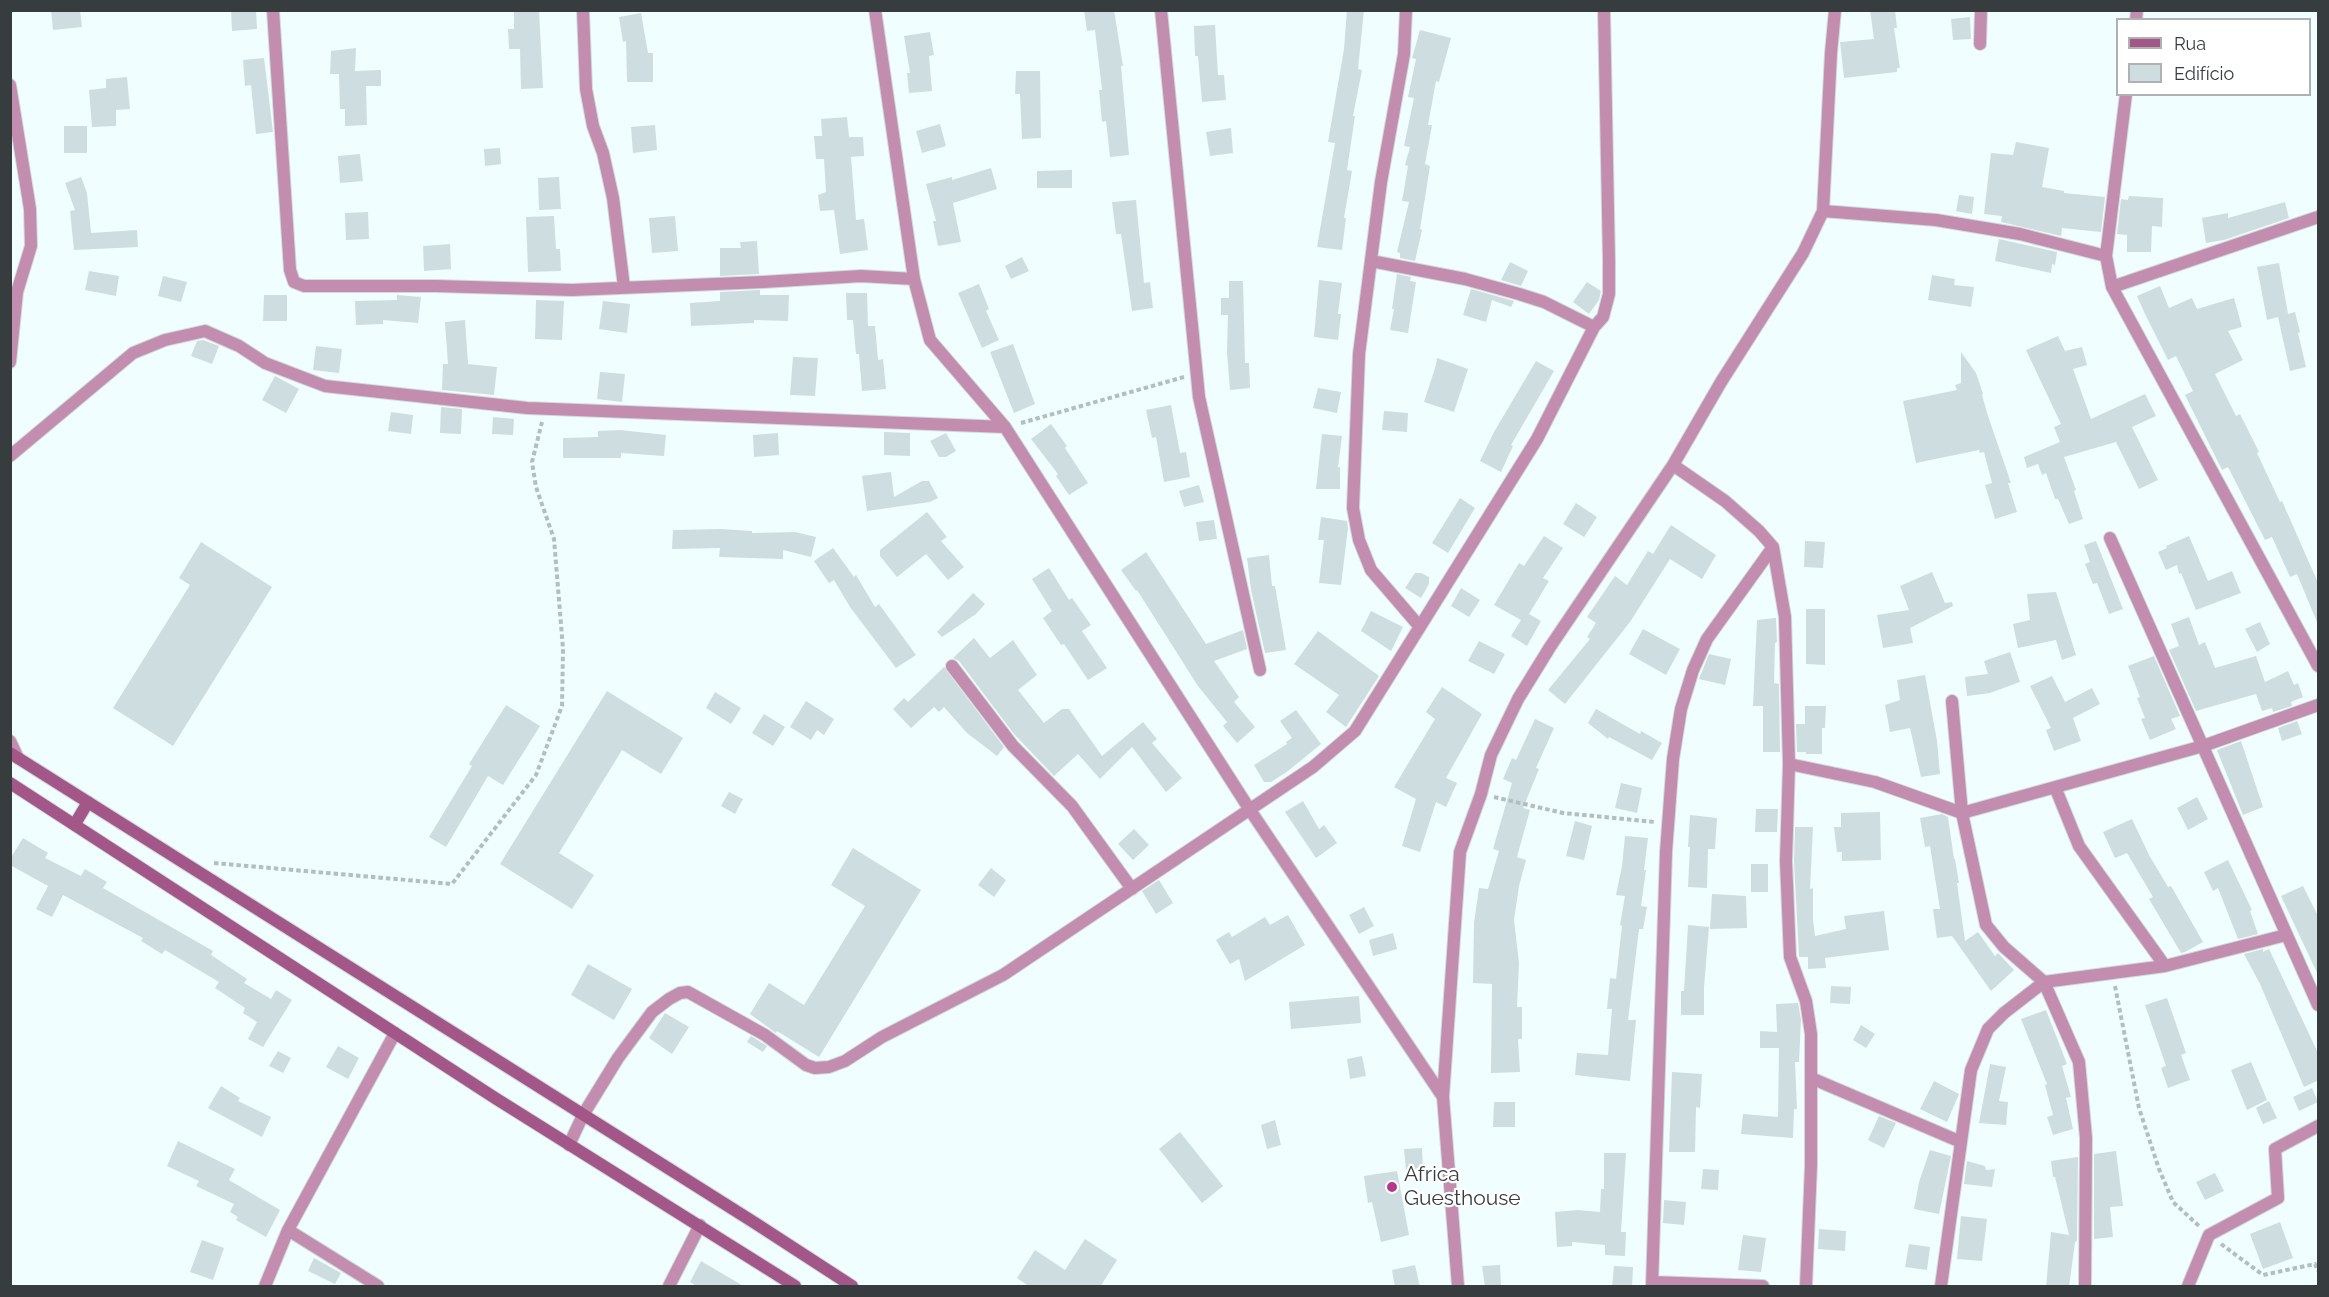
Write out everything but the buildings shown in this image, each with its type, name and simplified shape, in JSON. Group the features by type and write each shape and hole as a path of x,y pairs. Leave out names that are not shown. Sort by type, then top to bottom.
{"street":[{"path":"273,10 290,270 294,282 304,286 436,286 572,290 861,276 914,279"},
{"path":"583,10 586,89 612,198 624,287"},
{"path":"875,10 914,279 930,340 1005,427 1250,810 1443,1097"},
{"path":"1161,10 1199,397 1260,669"},
{"path":"1406,10 1404,54 1381,182 1359,354 1353,508 1359,540 1371,570 1420,627"},
{"path":"568,1145 583,1115 618,1058 652,1012 680,993 688,992 725,1011 765,1035 806,1065 816,1068 829,1067 845,1061 882,1037 1003,975 1313,767 1355,731 1537,439 1594,327 1603,317 1609,294 1604,10"},
{"path":"1458,1287 1443,1097 1460,852 1481,794 1491,755 1518,699 1550,647 1673,465 1721,382 1803,253 1824,211 1830,53 1835,10"},
{"path":"1980,44 1981,10"},
{"path":"10,86 30,209 31,246 17,292 10,362"},
{"path":"2126,96 2106,256 2112,287 2319,666"},
{"path":"1824,211 1947,222 2020,234 2106,256"},
{"path":"2112,287 2319,217"},
{"path":"1371,261 1465,279 1519,294 1544,302 1594,327"},
{"path":"10,456 133,353 165,340 205,331 239,346 266,363 325,386 545,409 1005,427"},
{"path":"1673,465 1725,501 1759,531 1773,548 1785,617 1789,764 1785,861 1790,957 1806,1001 1811,1034 1811,1165 1806,1287"},
{"path":"2110,538 2319,1005"},
{"path":"1762,1287 1652,1284 1668,823 1673,759 1681,709 1693,670 1707,639 1773,548"},
{"path":"952,666 1013,746 1072,806 1132,889"},
{"path":"1952,701 1962,813 1986,925 2004,947 2044,982 2079,1062 2085,1138 2085,1287"},
{"path":"1789,764 1875,782 1962,813 2203,746 2319,705"},
{"path":"10,741 14,755 852,1287"},
{"path":"10,783 568,1145 700,1225 795,1287"},
{"path":"2055,787 2079,846 2165,966"},
{"path":"75,824 88,802"},
{"path":"1941,1287 1971,1070 1988,1029 2004,1013 2044,982 2165,966 2286,935"},
{"path":"265,1287 288,1230 395,1033"},
{"path":"1811,1078 1960,1142"},
{"path":"2188,1287 2210,1235 2278,1198 2274,1149 2319,1126"},
{"path":"669,1287 700,1225"},
{"path":"288,1230 378,1287"}],"path":[{"path":"1005,427 1196,374"},
{"path":"180,860 452,884 536,776 562,706 563,649 554,539 536,487 532,462 545,409"},
{"path":"1481,794 1563,813 1668,823"},
{"path":"2112,973 2139,1108 2159,1169 2173,1202 2210,1235 2263,1275 2315,1264 2319,1270"}],"place":[{"name":"Africa Guesthouse","path":"1392,1187"}]}
